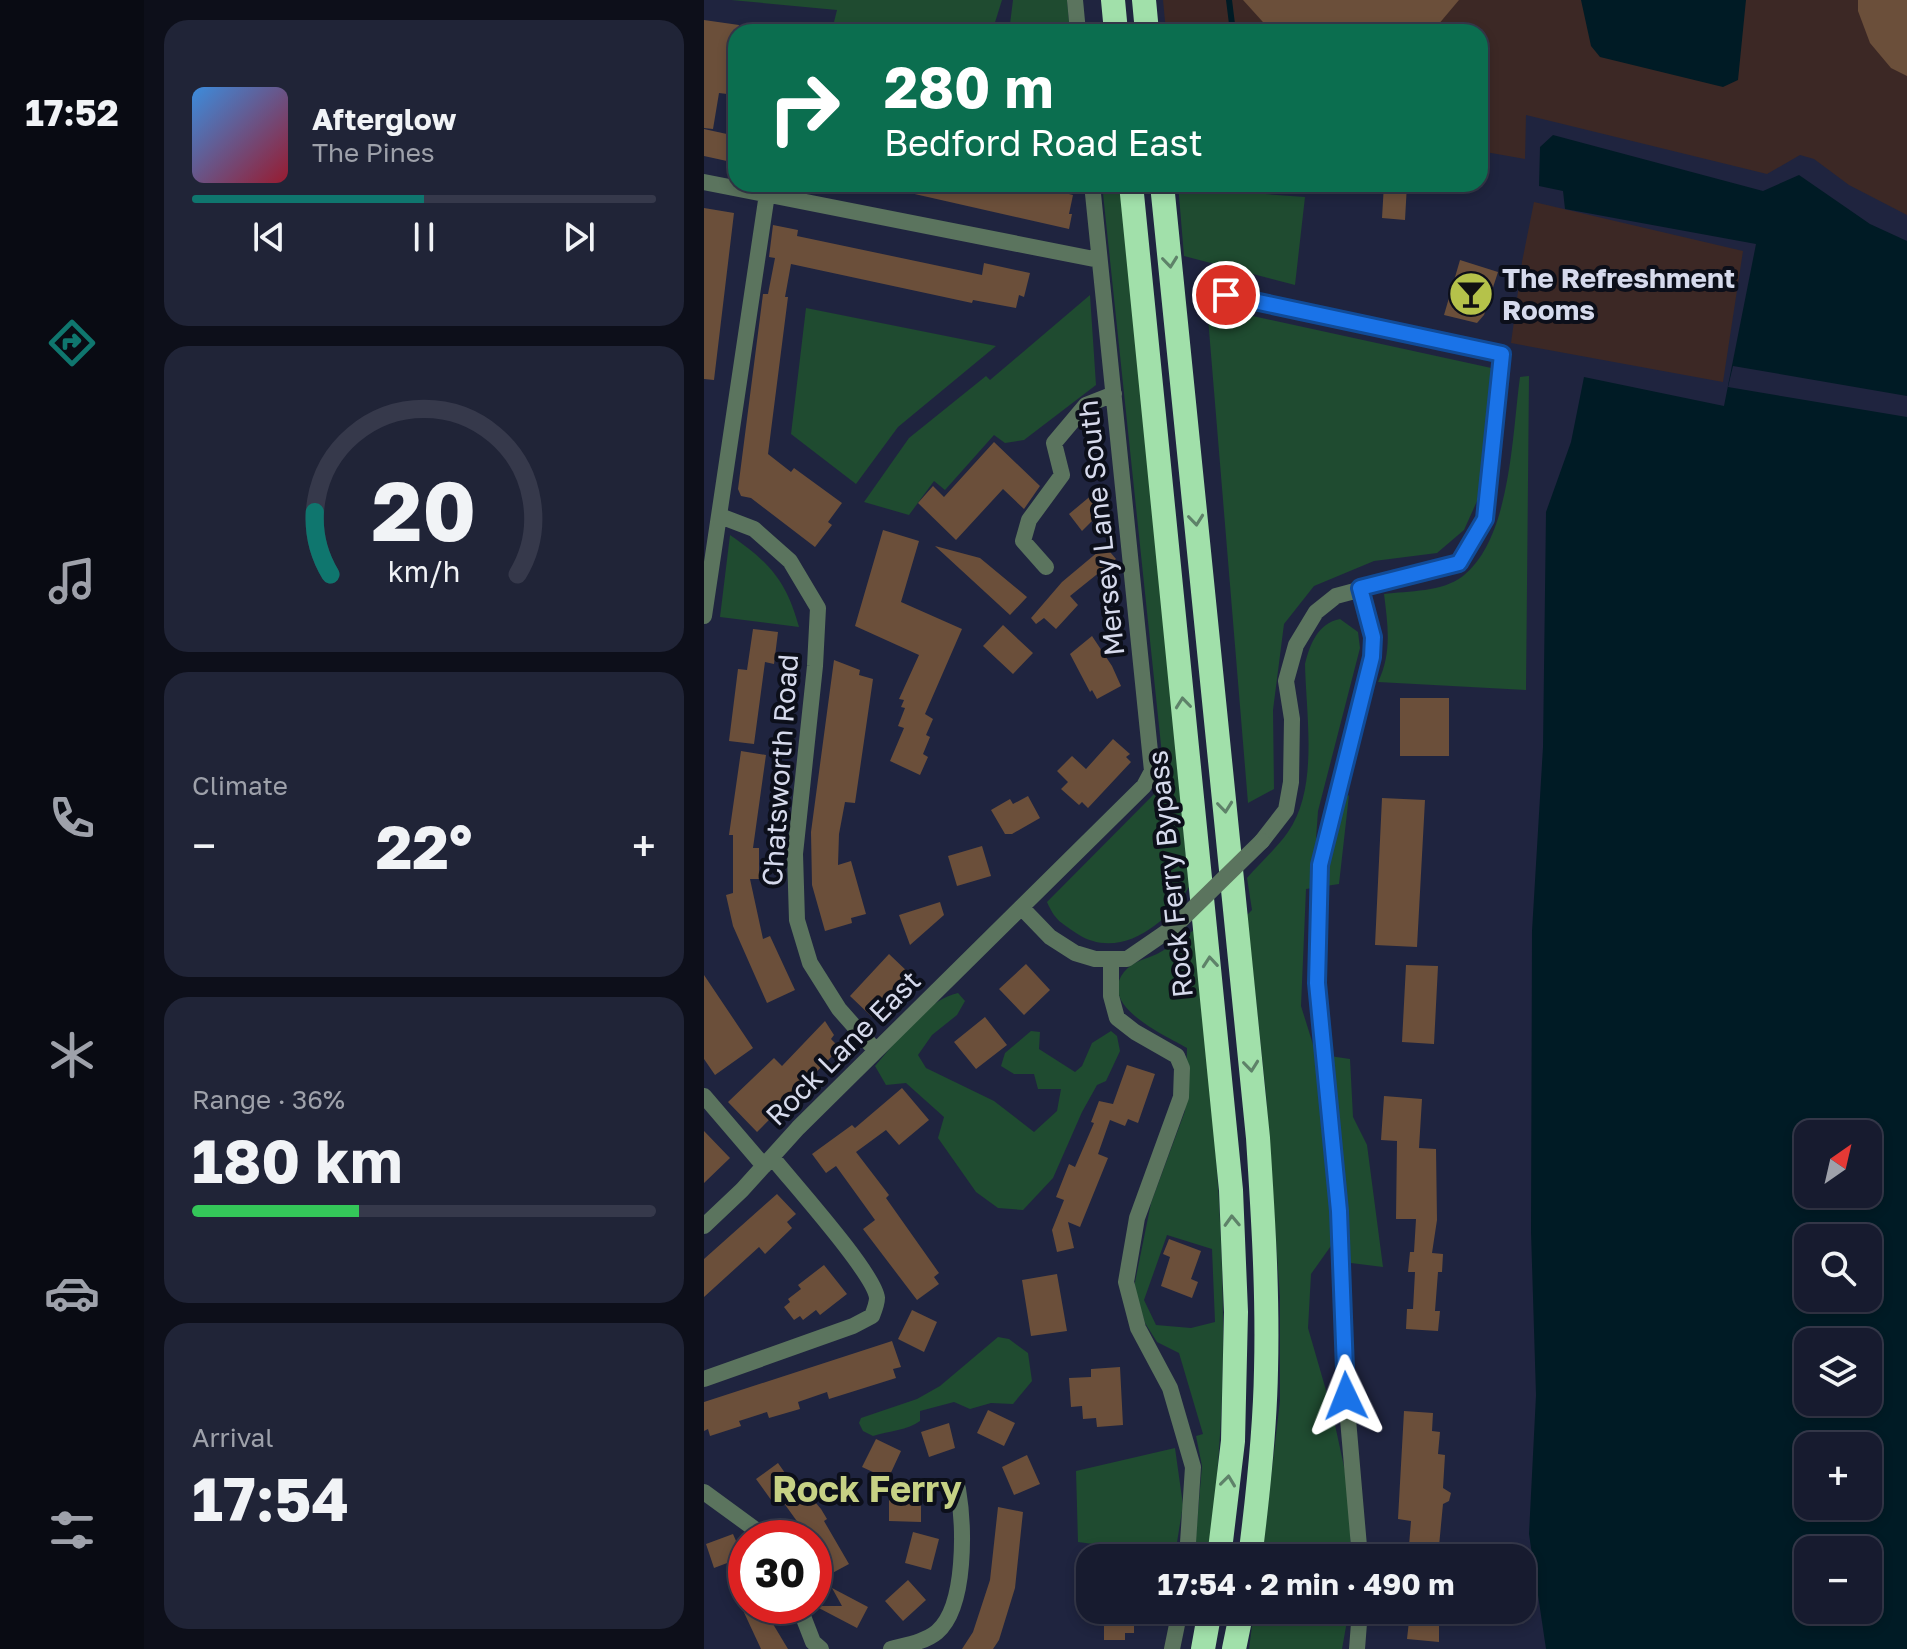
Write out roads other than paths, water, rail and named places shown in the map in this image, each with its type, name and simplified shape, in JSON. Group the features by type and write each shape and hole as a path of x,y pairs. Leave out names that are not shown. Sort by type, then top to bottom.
{"highway":[{"path":"1113,0 1115,24"},
{"path":"1144,0 1146,24"},
{"name":"Rock Ferry Bypass","path":"1132,192 1231,1190 1236,1312 1233,1441 1221,1544"},
{"path":"1163,192 1258,1138 1266,1264 1266,1370 1260,1473 1252,1544"},
{"path":"1203,1649 1207,1624"},
{"path":"1234,1649 1239,1624"}],"street":[{"path":"1075,0 1077,24"},
{"path":"704,182 728,187"},
{"path":"756,192 1099,260"},
{"name":"Mersey Lane South","path":"1093,192 1152,771"},
{"path":"704,616 767,194"},
{"path":"1022,908 1050,937 1075,953 1095,959 1127,959 1175,926 1262,841 1286,810 1291,782 1292,719 1286,681 1296,645 1316,612 1336,596 1459,563 1485,519 1502,354 1205,290"},
{"path":"1046,567 1023,541 1029,520 1062,475 1054,443 1086,405 1114,394"},
{"name":"Chatsworth Road","path":"720,516 754,529 790,561 818,608 815,666 795,854 797,920 811,965 839,1009 876,1051"},
{"path":"1359,1544 1346,1396 1339,1211 1317,983 1320,865 1372,657 1373,637 1360,588"},
{"name":"Rock Lane East","path":"704,1226 1144,786 1152,771"},
{"path":"1111,960 1111,996 1117,1018 1177,1056 1182,1068 1181,1097 1137,1218 1126,1282 1138,1328 1170,1388 1193,1467 1188,1544"},
{"path":"704,1096 842,1241 872,1285 877,1299 872,1316 853,1326 704,1379"},
{"path":"891,1649 928,1638 939,1631 947,1620 957,1593 964,1522 958,1489"},
{"path":"704,1492 742,1520"},
{"path":"806,1624 813,1642 821,1649"},
{"path":"1172,1649 1177,1624"},
{"path":"1357,1649 1359,1624"}],"water":[{"path":"1581,0 1746,0 1738,80 1723,87 1600,57 1591,46"},
{"path":"1553,135 1763,191 1799,175 1870,224 1907,241 1907,1649 1546,1649 1536,1581 1536,1544 1530,1544 1529,1534 1536,1395 1531,1232 1532,931 1543,747 1546,512 1571,442 1584,377 1724,406 1756,244 1565,209 1563,191 1539,186 1540,147"}],"waterway":[{"path":"1229,0 1232,24"}],"place":[{"name":"The Refreshment Rooms","path":"1471,294"}],"district":[{"name":"Rock Ferry","path":"867,1489"}]}
